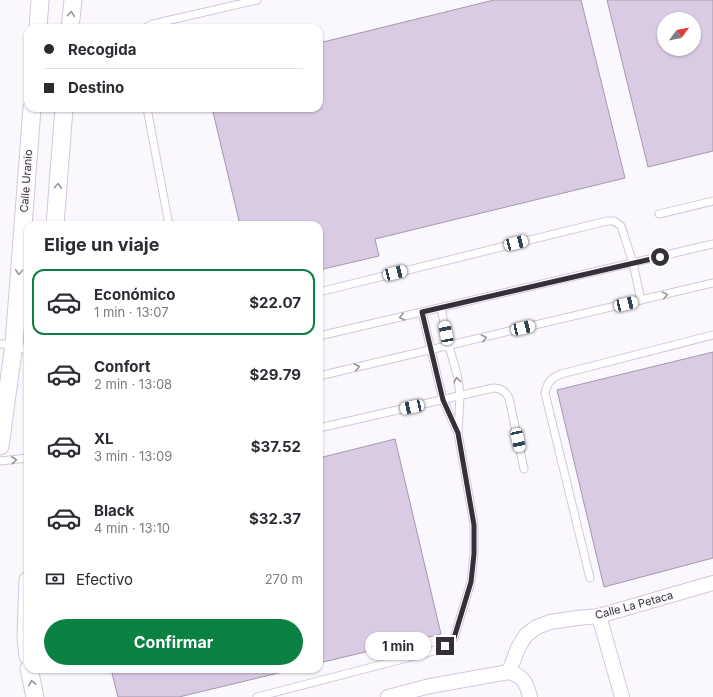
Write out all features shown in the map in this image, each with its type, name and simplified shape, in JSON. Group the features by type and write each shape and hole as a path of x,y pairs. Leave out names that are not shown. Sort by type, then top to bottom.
{"street":[{"path":"38,24 40,0"},
{"path":"70,24 73,0"},
{"name":"Calle Uranio","path":"0,446 14,346 32,112"},
{"path":"55,221 64,112"},
{"name":"Calle La Petaca","path":"509,672 518,648 526,635 537,627 550,622 599,616 713,583"},
{"path":"599,616 622,697"},
{"path":"388,697 432,692 509,672 524,679 529,691"},
{"path":"30,673 35,697"}],"lane":[{"path":"154,24 257,0"},
{"path":"148,112 169,221"},
{"path":"659,214 713,201"},
{"path":"323,291 607,221 614,221 621,226 633,263 641,300"},
{"path":"323,335 713,244"},
{"path":"323,375 713,284"},
{"path":"257,697 430,652 445,646 454,638 471,582 474,554 474,525 458,433 460,396 458,378 441,308"},
{"path":"422,312 443,400 458,433"},
{"path":"590,578 545,393 547,386 555,376 561,374 713,334"},
{"path":"323,427 498,388 506,393 509,398 524,469"},
{"path":"0,461 24,458"}],"building":[{"path":"494,0 581,0 625,178 375,239 379,256 323,269 323,221 239,221 213,112 323,112 323,42"},
{"path":"607,0 713,0 713,151 648,167"},
{"path":"713,352 713,558 604,587 557,390"},
{"path":"395,439 441,634 323,662 323,457"},
{"path":"112,673 278,673 179,697 118,697"}],"route":[{"path":"445,646 454,638 471,582 474,554 474,525 458,433 443,400 422,312 660,257"}]}
